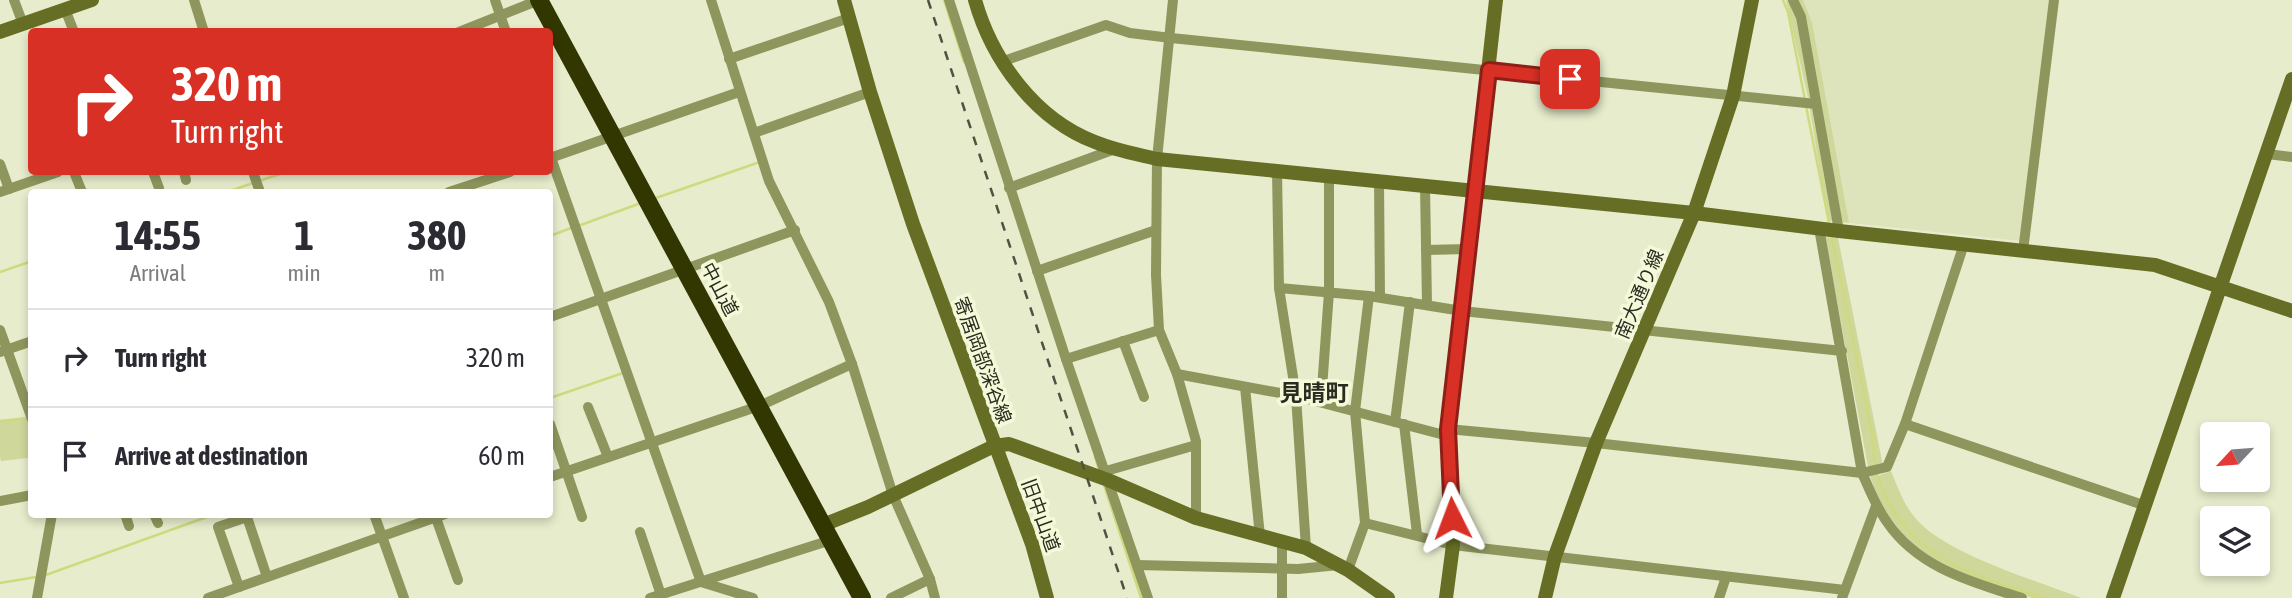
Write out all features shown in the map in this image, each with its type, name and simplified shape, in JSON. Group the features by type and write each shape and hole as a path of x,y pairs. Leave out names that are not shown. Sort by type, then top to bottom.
{"highway":[{"name":"中山道","path":"539,0 862,598"}],"street":[{"path":"14,0 23,24"},
{"path":"0,32 23,24 41,25 65,9 92,0"},
{"path":"194,0 203,28"},
{"path":"495,0 505,28"},
{"path":"469,28 539,0"},
{"path":"711,0 769,181 830,302 893,495 930,579 935,598"},
{"name":"寄居岡部深谷線","path":"844,0 870,92 913,224 994,446 1020,446 1107,475 1196,518 1306,548 1344,568 1372,593 1388,598"},
{"path":"949,0 1009,188 1148,598"},
{"path":"975,0 982,26 1001,62 1040,106 1092,141 1157,159 1694,213 2155,265 2292,311"},
{"path":"1173,0 1157,159 1159,330 1177,374 1196,445 1196,518"},
{"path":"1446,598 1453,545 1448,432 1496,0"},
{"name":"南大通り線","path":"1545,598 1555,556 1596,443 1694,213 1732,96 1752,0"},
{"path":"1793,0 1801,17 1839,231"},
{"path":"2023,251 2054,0"},
{"path":"65,9 72,28"},
{"path":"729,59 849,18"},
{"path":"1001,62 1106,26 1130,33 1171,38 1816,104"},
{"path":"2113,598 2292,79"},
{"path":"553,156 739,92"},
{"path":"754,133 870,92"},
{"path":"1009,188 1115,149"},
{"path":"2266,154 2292,157"},
{"path":"0,164 4,190 49,175"},
{"path":"553,166 701,582 724,593 753,598"},
{"path":"1277,172 1279,288 1296,396 1306,548"},
{"path":"154,175 159,188"},
{"path":"458,189 501,175"},
{"path":"1321,402 1329,292 1329,176"},
{"path":"1379,181 1380,297"},
{"path":"1425,186 1427,305"},
{"path":"1819,228 1866,473 1876,506 1907,546 1924,558 1957,578 2022,598"},
{"path":"553,316 795,230"},
{"path":"1037,271 1156,230"},
{"path":"1177,374 1296,396 1399,423 1448,432 1596,443 1866,473 1887,467 1905,424 1964,244"},
{"path":"1426,250 1468,249"},
{"path":"1279,288 1380,297 1462,311 1842,351"},
{"path":"1137,565 1344,568 1366,523 1355,411 1369,296"},
{"path":"1410,302 1399,423 1417,534"},
{"path":"0,330 4,351 28,409"},
{"path":"1066,359 1159,330"},
{"path":"1123,341 1144,397"},
{"path":"4,351 28,342"},
{"path":"553,476 759,406 852,364"},
{"path":"1245,387 1261,536"},
{"path":"588,407 607,457"},
{"path":"1905,424 2146,506"},
{"path":"553,433 582,517"},
{"path":"1107,475 1196,445"},
{"path":"640,532 655,596 701,582 827,532 893,495 994,446"},
{"name":"旧中山道","path":"994,446 1032,544 1047,598"},
{"path":"0,501 28,496"},
{"path":"1366,523 1453,545 1726,577 1844,594 1876,506"},
{"path":"37,598 51,518"},
{"path":"126,518 129,526"},
{"path":"239,587 218,527 244,518"},
{"path":"247,518 267,577"},
{"path":"375,518 404,598"},
{"path":"211,597 434,518"},
{"path":"441,518 458,580"},
{"path":"1282,541 1282,598"},
{"path":"1719,598 1726,577"},
{"path":"891,598 930,579"}],"shaded area":[{"path":"1786,0 1803,0 1812,23 1849,223 1828,221 1808,98"},
{"path":"1799,0 2050,0 2021,241 1842,220"},
{"path":"1825,237 1838,238 1883,466 1875,468 1878,476 1891,471 1916,519 1949,544 1993,565 2081,598 2032,598 1958,575 1910,544 1879,503 1869,472"},
{"path":"28,418 28,458 1,461 0,421"}],"waterway":[{"path":"944,0 964,62"},
{"path":"1783,0 1788,12 1805,100"},
{"path":"1806,106 1829,223"},
{"path":"653,199 760,162"},
{"path":"259,181 277,175"},
{"path":"236,189 253,183"},
{"path":"578,226 641,203"},
{"path":"553,235 571,228"},
{"path":"1832,237 1872,433 1875,467"},
{"path":"0,272 28,262"},
{"path":"553,397 623,373"},
{"path":"0,421 28,418"},
{"path":"1095,457 1099,470"},
{"path":"1877,474 1888,502 1903,525 1921,543 1965,570 2045,598"},
{"path":"1104,485 1141,598"},
{"path":"43,576 204,518"},
{"path":"0,583 36,577"}],"railway":[{"path":"928,0 1127,598"}],"district":[{"name":"見晴町","path":"1314,393"}],"route":[{"path":"1452,518 1448,429 1489,70 1570,79"}]}
